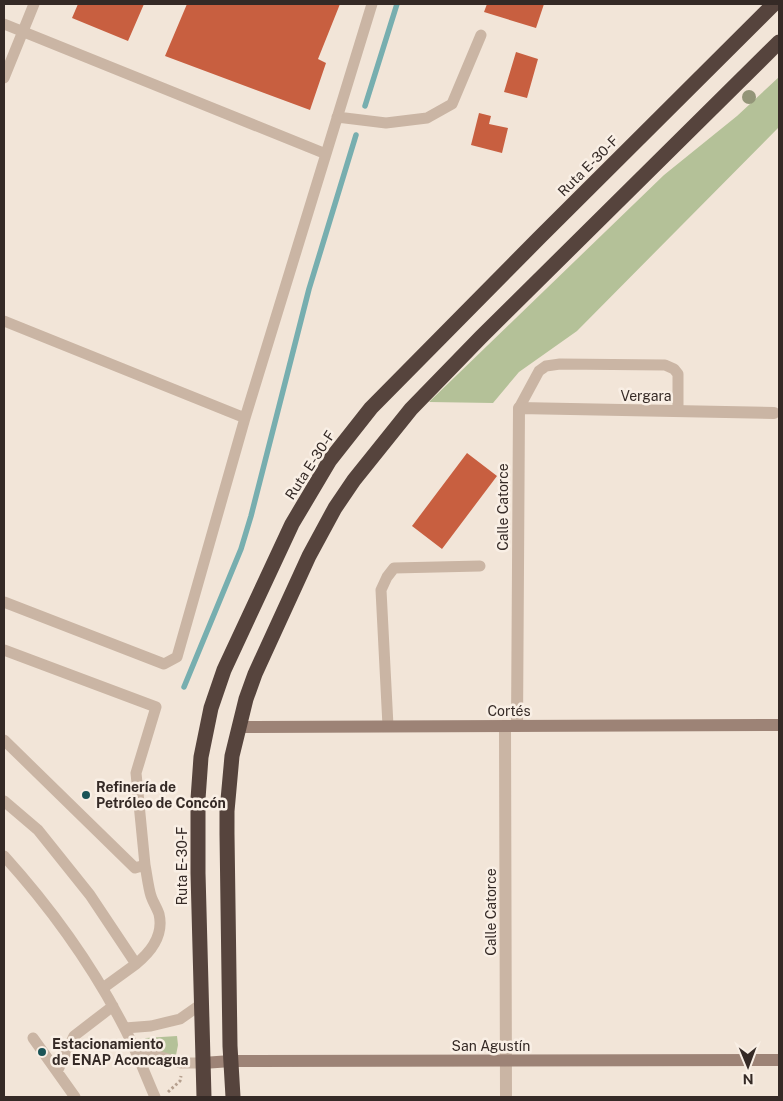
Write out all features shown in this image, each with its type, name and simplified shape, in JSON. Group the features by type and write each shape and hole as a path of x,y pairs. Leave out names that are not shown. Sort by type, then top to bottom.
{"highway":[{"name":"Ruta E-30-F","path":"204,1097 200,1006 198,799 200,764 205,734 217,690 275,558 306,499 330,460 352,431 392,386 774,4"},
{"path":"233,1097 227,811 232,756 238,727 255,674 309,556 335,508 374,454 411,409 481,337 779,42"}],"main road":[{"name":"Cortés","path":"238,727 779,725"},
{"name":"San Agustín","path":"202,1063 779,1060"}],"street":[{"name":"Vergara","path":"519,408 774,413"},
{"name":"Calle Catorce","path":"506,1097 511,726 519,408"}],"lane":[{"path":"4,78 34,4"},
{"path":"4,602 164,664 177,657 245,418 372,4"},
{"path":"4,24 326,154"},
{"path":"337,117 386,122 427,118 452,104 481,35"},
{"path":"4,321 245,418"},
{"path":"519,408 539,371 546,366 560,364 665,364 674,369 678,374 678,411"},
{"path":"388,726 381,590 387,577 394,568 480,566"},
{"path":"4,650 156,707 136,774 145,866 151,896 158,913 160,925 157,940 148,954 103,988"},
{"path":"4,740 134,868 145,866"},
{"path":"4,800 38,830 90,896 136,964"},
{"path":"4,856 55,917 103,988 125,1028 155,1097"},
{"path":"58,1072 74,1036 113,1006"},
{"path":"125,1028 151,1026 180,1019 200,1006"},
{"path":"33,1038 75,1097"},
{"path":"135,1049 181,1063 202,1063"}],"green space":[{"path":"779,77 779,127 577,331 519,372 493,403 429,402 664,175 737,116"},
{"path":"177,1036 176,1055 153,1051 141,1043 146,1038"}],"building":[{"path":"78,4 144,4 128,41 72,18"},
{"path":"187,4 340,4 318,59 326,63 310,110 165,56"},
{"path":"487,4 544,4 536,28 484,12"},
{"path":"516,52 538,59 527,98 504,92"},
{"path":"479,113 491,116 489,124 508,128 502,153 471,145"},
{"path":"467,453 497,476 442,549 412,526"}],"waterway":[{"path":"365,106 397,4"},
{"path":"184,687 241,549 309,289 356,135"}],"place":[{"name":"Refinería de Petróleo de Concón","path":"86,795"},
{"name":"Estacionamiento de ENAP Aconcagua","path":"42,1052"}]}
